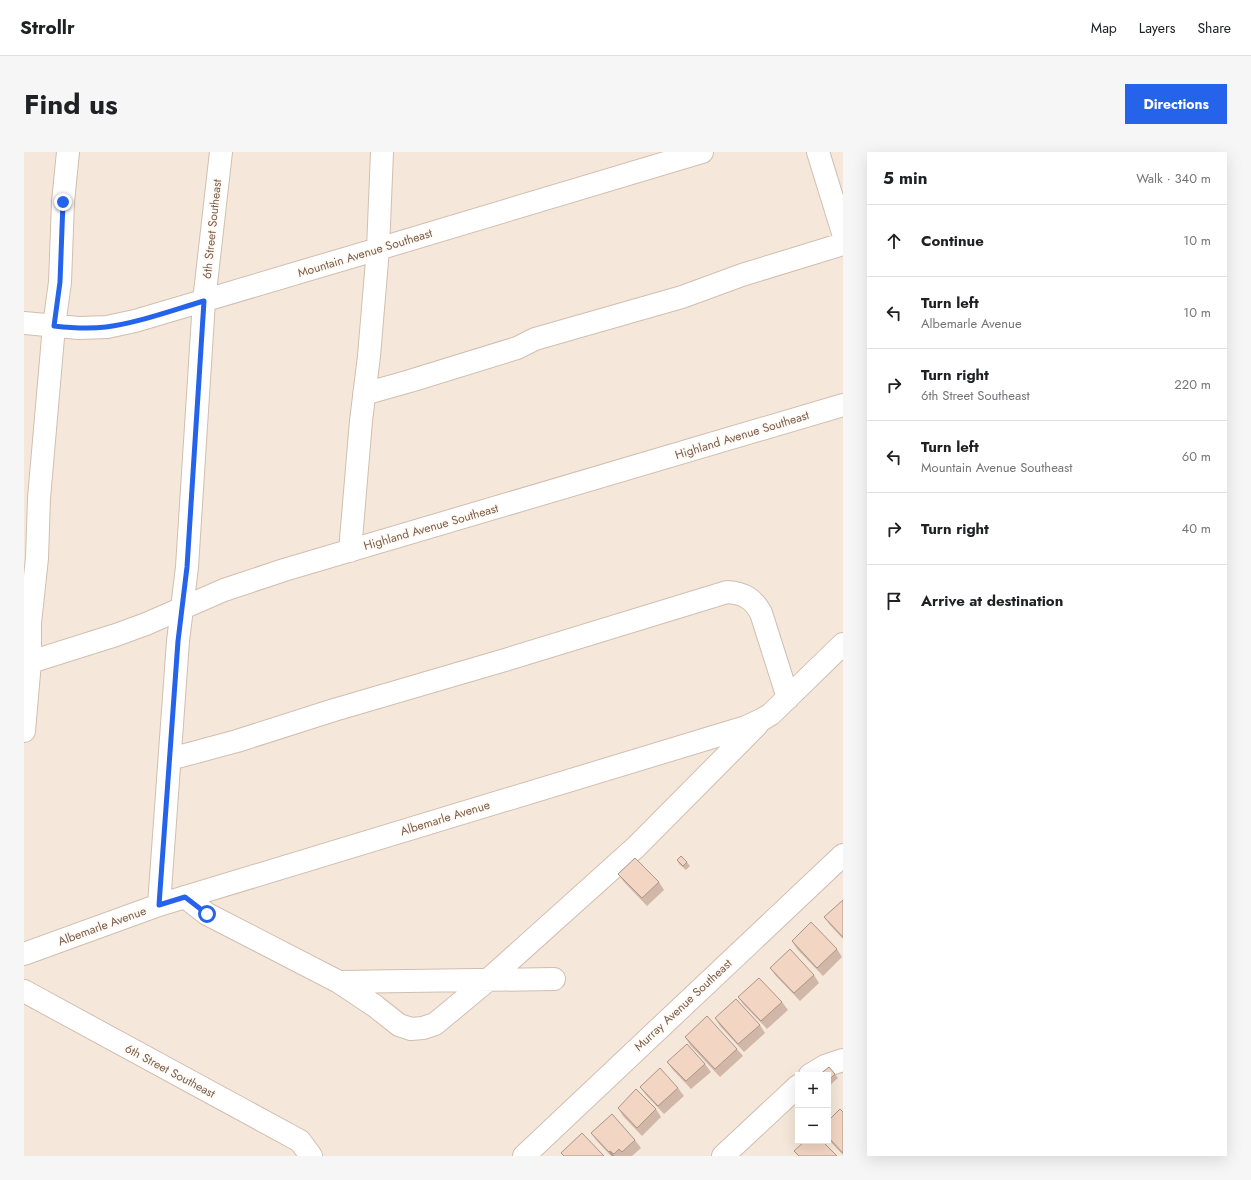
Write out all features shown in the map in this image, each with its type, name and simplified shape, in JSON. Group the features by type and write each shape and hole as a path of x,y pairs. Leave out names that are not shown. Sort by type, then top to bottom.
{"street":[{"path":"24,731 30,623 37,558 32,502 60,282 63,202 68,152"},
{"name":"6th Street Southeast","path":"159,905 178,641 187,567 204,301 221,152"},
{"path":"350,551 378,250 382,152"},
{"name":"Mountain Avenue Southeast","path":"24,323 79,328 107,327 135,321 378,250 702,152"},
{"path":"818,152 843,233"},
{"path":"364,394 410,382 517,348 535,339 682,297 742,275 843,244"},
{"name":"Highland Avenue Southeast","path":"27,663 146,624 224,590 350,551 843,405"},
{"path":"170,759 237,741 334,710 505,660 727,592 738,593 750,597 758,606 788,698"},
{"name":"Albemarle Avenue","path":"24,954 159,905 746,727 764,719 788,698 843,644"},
{"path":"185,897 207,914 339,982 375,1006 399,1025 411,1029 423,1028 435,1024 488,980 636,847 764,719"},
{"name":"Murray Avenue Southeast","path":"524,1156 843,856"},
{"path":"339,982 554,979"},
{"name":"6th Street Southeast","path":"24,991 300,1141 311,1156"},
{"path":"815,1072 825,1066 843,1060"},
{"path":"723,1156 795,1089"}],"shaded area":[{"path":"24,152 843,152 843,1156 24,1156"}],"building":[{"path":"681,856 687,862 683,866 677,860"},
{"path":"635,858 659,882 642,898 618,874"},
{"path":"843,900 843,937 824,917"},
{"path":"811,922 837,949 817,968 792,941"},
{"path":"790,949 814,975 794,993 770,968"},
{"path":"759,978 782,1002 761,1021 738,997"},
{"path":"736,999 760,1025 738,1044 715,1018"},
{"path":"707,1016 737,1049 715,1069 685,1037"},
{"path":"687,1044 705,1064 686,1081 667,1062"},
{"path":"829,1067 835,1074 831,1078 831,1072 823,1072"},
{"path":"660,1068 678,1088 658,1106 640,1087"},
{"path":"636,1089 656,1109 637,1128 618,1108"},
{"path":"840,1109 843,1112 843,1153 831,1140 831,1118"},
{"path":"612,1114 635,1140 622,1152 619,1149 614,1154 610,1151 609,1152 591,1133"},
{"path":"582,1133 604,1156 564,1156 561,1153"},
{"path":"802,1144 825,1144 837,1156 799,1156 794,1151"}],"route":[{"path":"63,202 60,282 54,326 79,328 107,327 135,321 204,301 187,567 178,641 159,905 185,897 207,914"}]}
